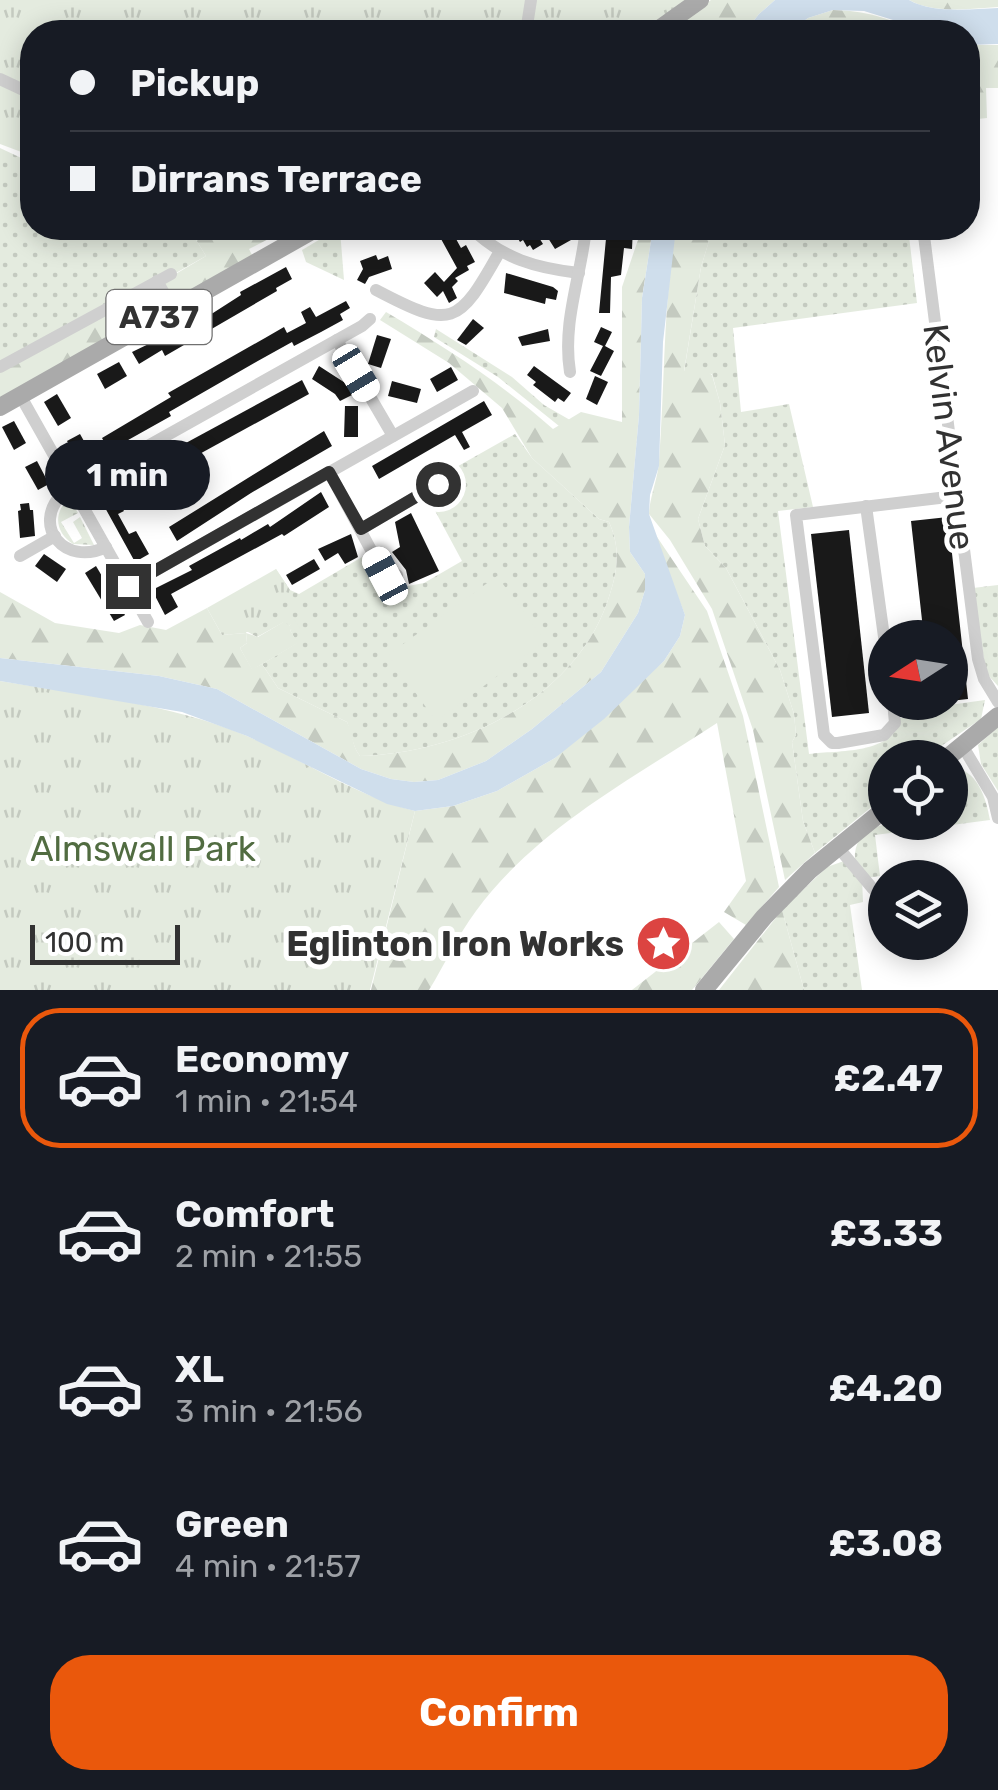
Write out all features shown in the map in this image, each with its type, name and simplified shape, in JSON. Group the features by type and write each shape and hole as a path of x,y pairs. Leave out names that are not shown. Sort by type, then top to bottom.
{"main road":[{"path":"672,20 700,0"},
{"name":"A737","path":"0,406 289,240"},
{"path":"968,740 998,716"},
{"path":"704,990 764,917 868,821"}],"street":[{"path":"486,240 528,265 580,273"},
{"path":"570,372 568,324 584,240"},
{"name":"Kelvin Avenue","path":"924,240 978,659 998,702"},
{"path":"376,290 421,314 446,315 461,308 476,292 500,251"},
{"path":"0,367 171,274"},
{"path":"157,282 173,309"},
{"path":"106,547 88,554 61,545 51,520 53,505 62,494 370,318"},
{"path":"336,340 393,436"},
{"path":"128,586 473,390"},
{"path":"20,395 148,622"},
{"path":"329,472 385,576 397,576"},
{"path":"361,529 438,484"},
{"path":"895,720 884,735 838,744 824,735 796,515 956,496"},
{"path":"866,506 882,620"},
{"path":"20,555 55,536"},
{"path":"968,755 984,780 998,818"},
{"path":"837,846 868,883"}],"green space":[{"path":"0,0 690,0 662,20 20,20 20,152 0,144"},
{"path":"711,0 775,0 754,20 683,20"},
{"path":"909,0 998,0 998,7 941,9"},
{"path":"833,10 889,20 805,20"},
{"path":"980,45 998,45 998,88 986,88 987,118 980,119"},
{"path":"0,148 20,157 20,240 196,240 206,256 0,372"},
{"path":"196,240 266,240 249,249 253,257 175,299 162,282 206,256"},
{"path":"319,240 341,240 344,280 306,262 302,250"},
{"path":"638,240 651,240 642,298 639,415 629,527 630,552 645,574 645,590 638,613 601,672 486,761 438,780 391,779 361,769 217,689 159,676 0,658 0,592 55,623 119,633 140,625 166,630 207,608 222,635 246,633 247,643 240,648 252,669 262,664 278,688 347,722 360,756 435,745 508,715 540,694 568,668 590,638 613,582 616,543 609,522 599,519 532,458 502,408 449,363 380,320 386,312 430,339 493,381 553,429 581,412 622,422 622,287"},
{"path":"674,240 709,240 701,267 684,371 701,367 712,375 725,445 698,519 705,546 726,568 780,670 794,714 796,735 792,742 803,821 815,853 785,880 753,730 712,609 670,540 649,514 659,461"},
{"path":"709,240 909,240 917,303 733,328 741,412 789,404 813,507 778,511 809,754 868,747 868,810 815,853 803,821 792,742 796,735 794,714 780,670 726,568 705,546 698,519 725,445 720,403 712,374 684,372 701,267"},
{"path":"156,286 163,303 161,309 0,399 0,372"},
{"path":"436,329 570,420 559,426 498,377 434,337"},
{"path":"515,434 532,458 599,519 609,522 617,562 607,603 590,638 568,668 540,694 508,715 435,745 360,756 347,722 278,688 262,664 297,643 290,630 295,627 292,623 288,627 284,622 257,637 248,632 227,632 276,569 290,590 299,594 362,557 381,591 424,583 462,561 426,494 441,486 437,478"},
{"path":"67,500 78,513 61,522 74,543 82,538 73,522 80,517 94,545 73,544 63,535 58,518"},
{"path":"651,528 707,611 743,716 779,887 746,925 724,912 746,881 717,723 588,807 527,855 476,911 429,990 371,990 415,811 453,806 497,791 555,758 664,661 680,636 685,615"},
{"path":"276,569 290,590 286,598 254,622 246,633 222,635 207,608"},
{"path":"497,576 545,641 436,721 388,655"},
{"path":"998,585 998,686 986,673 973,588"},
{"path":"294,619 300,628 290,630 298,643 252,670 240,648 247,643 246,633 258,637 285,621 289,626"},
{"name":"Almswall Park","path":"0,681 187,715 247,736 372,796 415,811 370,990 0,990"},
{"path":"985,700 981,719 950,740 885,740 896,730 899,720 968,720 968,702"},
{"path":"998,727 998,791 981,764 978,745"},
{"path":"968,773 983,794 990,820 968,823"},
{"path":"868,832 868,840 876,840 878,860 868,860 867,878 855,860 857,845"},
{"path":"844,861 862,878 863,902 850,905 862,990 804,990 782,910 827,867"},
{"path":"782,910 804,990 719,990"},
{"path":"719,922 734,939 692,990 632,990"}],"water":[{"path":"775,0 909,0 941,9 998,8 998,44 980,45 980,20 893,20 864,11 833,10 805,20 754,20"},
{"path":"651,240 675,240 663,342 659,466 649,514 685,615 680,636 664,661 604,719 555,758 497,791 453,806 415,811 387,804 247,736 182,712 0,681 0,658 159,676 217,689 361,769 391,779 438,780 486,761 601,672 638,613 645,574 630,552 629,527 639,415 642,298"}],"building":[{"path":"442,240 457,240 461,248 466,245 475,262 455,278 458,281 452,287 457,298 449,303 443,291 437,297 424,283 435,272 444,282 457,268"},
{"path":"523,240 540,240 543,244 533,250 530,245 527,247"},
{"path":"549,240 571,240 555,249"},
{"path":"606,240 632,240 632,249 624,248 621,275 611,277 610,313 599,313"},
{"path":"376,255 378,260 388,256 392,269 369,277 365,284 357,280 363,269 360,261"},
{"path":"286,267 292,279 277,291 165,356 162,350 139,364 132,352 213,313 240,292"},
{"path":"506,273 553,287 558,291 556,300 546,298 545,304 504,293"},
{"path":"346,301 350,308 340,314 343,320 294,346 292,342 169,412 171,416 108,449 102,438 171,397 168,393 284,327 287,333 306,323 301,312 310,307 316,317"},
{"path":"473,319 484,328 466,345 457,340"},
{"path":"601,327 612,332 605,346 614,351 601,376 590,371 603,346 594,342"},
{"path":"548,329 550,341 522,346 518,337"},
{"path":"377,335 391,339 381,368 368,364"},
{"path":"119,362 127,376 105,389 97,374"},
{"path":"319,366 356,393 340,401 312,379"},
{"path":"534,366 571,393 564,402 558,398 555,402 533,385 536,382 527,375"},
{"path":"451,367 458,380 437,392 430,379"},
{"path":"595,376 608,382 597,405 586,399"},
{"path":"302,380 309,394 143,485 136,470"},
{"path":"392,381 421,389 417,403 388,396"},
{"path":"57,394 71,418 58,426 44,402"},
{"path":"484,401 492,415 462,432 470,447 464,450 455,435 379,479 372,466"},
{"path":"345,406 358,406 358,437 344,437"},
{"path":"14,421 26,443 14,450 2,427"},
{"path":"324,431 332,446 177,541 169,527"},
{"path":"80,434 93,457 80,464 67,441"},
{"path":"37,461 49,484 38,490 25,467"},
{"path":"103,483 107,490 111,488 124,511 118,514 129,534 136,531 149,554 135,562 98,495 95,487"},
{"path":"321,492 329,507 284,536 171,594 178,607 165,615 152,590 192,570 189,566 240,538 268,524 270,527"},
{"path":"29,503 35,536 20,538 18,511 20,504"},
{"path":"411,513 439,571 409,584 406,570 392,552 400,547 395,522"},
{"path":"948,517 959,620 922,620 911,521"},
{"path":"849,530 868,713 832,717 811,534"},
{"path":"351,534 358,557 345,564 338,553 325,561 318,549"},
{"path":"44,554 66,569 57,582 35,566"},
{"path":"314,559 320,569 292,585 286,575"},
{"path":"96,566 125,615 114,621 85,573"}],"place":[{"name":"Eglinton Iron Works","path":"663,944"}],"route":[{"path":"128,586 329,472 361,529 438,484"}]}
